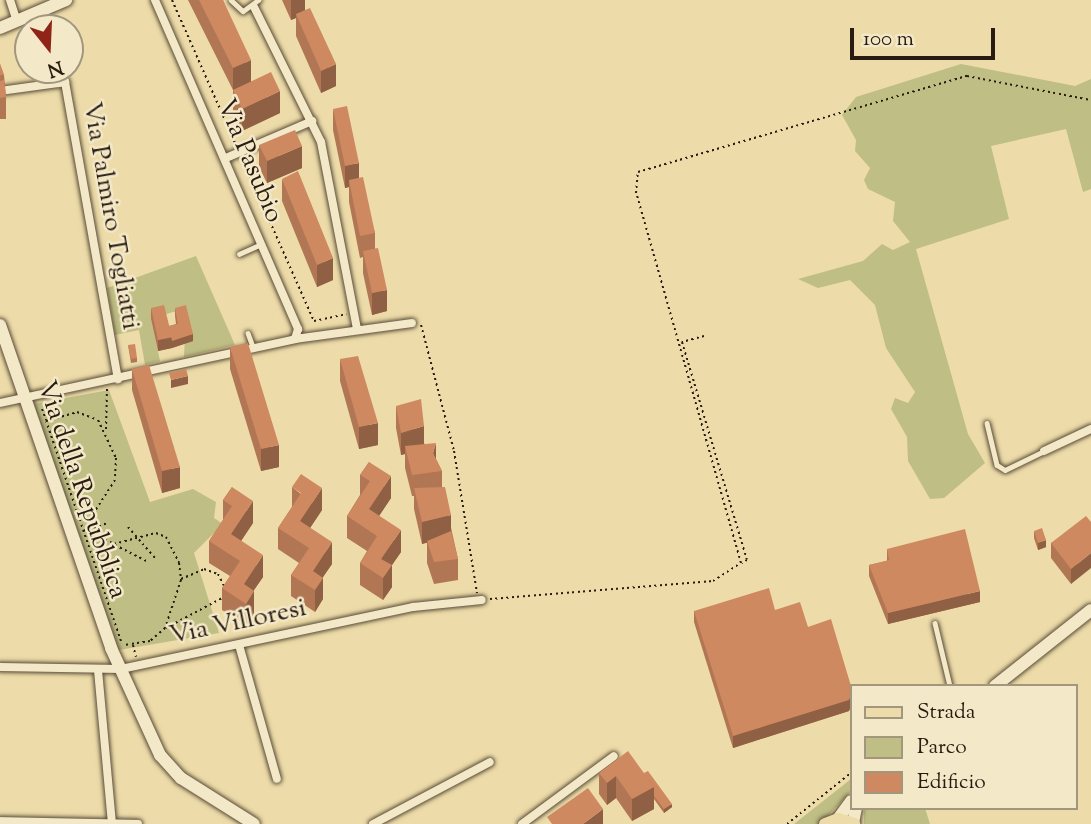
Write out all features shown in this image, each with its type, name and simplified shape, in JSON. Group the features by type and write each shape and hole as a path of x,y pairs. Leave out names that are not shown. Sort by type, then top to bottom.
{"main road":[{"path":"832,822 854,824"}],"street":[{"path":"34,13 66,0"},
{"name":"Via Pasubio","path":"155,0 226,158 298,329 295,339"},
{"path":"256,4 288,87 312,121 357,311 358,329"},
{"name":"Via Palmiro Togliatti","path":"0,91 52,84"},
{"name":"Via Palmiro Togliatti","path":"65,84 118,379"},
{"path":"226,158 312,121"},
{"path":"0,403 295,339 412,323"},
{"name":"Via della Repubblica","path":"0,325 25,398 78,533 121,669 166,763 253,824"},
{"path":"1044,451 1091,429"},
{"name":"Via Villoresi","path":"0,667 121,669 413,607 480,600"},
{"path":"998,684 1091,610"},
{"path":"239,645 277,779"},
{"path":"98,670 112,823"},
{"path":"522,824 614,756"},
{"path":"373,824 490,762"},
{"path":"832,822 850,802"},
{"path":"0,821 138,824"}],"lane":[{"path":"231,0 239,9 256,4"},
{"path":"239,254 262,244"},
{"path":"248,333 254,348"},
{"path":"987,423 997,465 1004,470 1044,451"},
{"path":"935,624 950,684"}],"path":[{"path":"172,0 313,321 357,311"},
{"path":"741,563 633,176 967,76 1057,89 1091,100"},
{"path":"412,323 422,325 435,371 480,600 713,582 747,561 682,342 704,336"},
{"path":"92,528 117,470 106,430 106,382"},
{"path":"106,430 84,412 46,421 78,533 123,645 157,638 165,628 181,580 164,533 136,537 114,544"},
{"path":"78,533 108,523"},
{"path":"128,527 155,558"},
{"path":"92,528 114,544 147,561"},
{"path":"165,628 222,599 224,583 211,570 181,580"},
{"path":"133,644 138,664"},
{"path":"787,824 850,774"}],"green space":[{"path":"961,64 1075,86 1091,79 1091,189 1083,192 1066,129 991,146 1009,219 916,249 968,434 985,463 944,498 930,499 908,461 907,437 891,409 895,398 908,403 915,392 886,348 875,305 850,280 818,288 798,279 863,261 882,244 893,250 910,242 893,221 895,202 868,189 864,180 870,168 855,151 856,140 842,115 856,97"},
{"path":"196,256 235,345 184,357 186,313 173,312 151,319 160,361 145,365 139,330 115,335 107,288"},
{"path":"109,390 150,502 193,489 216,502 214,518 223,524 194,553 219,633 119,650 34,404"},
{"path":"850,780 850,792 820,824 794,824"},
{"path":"864,810 926,810 930,824 864,824"}],"building":[{"path":"199,0 223,0 251,60 233,68"},
{"path":"310,8 336,64 321,71 296,14"},
{"path":"271,72 280,91 242,109 233,90"},
{"path":"4,80 6,97 0,98 0,81"},
{"path":"347,106 359,163 345,166 333,109"},
{"path":"295,130 302,146 267,161 259,145"},
{"path":"298,171 333,258 317,265 282,179"},
{"path":"363,177 375,233 360,236 349,180"},
{"path":"378,248 387,290 372,293 363,251"},
{"path":"164,305 172,337 158,340 151,308"},
{"path":"186,305 193,334 172,341 169,326 178,324 175,308"},
{"path":"248,343 279,445 261,449 230,347"},
{"path":"135,344 137,358 131,359 128,345"},
{"path":"358,356 378,423 359,427 340,359"},
{"path":"149,365 180,467 162,471 132,369"},
{"path":"186,369 188,376 171,380 169,373"},
{"path":"421,399 424,426 401,433 396,406"},
{"path":"436,443 433,453 442,471 412,475 405,446"},
{"path":"369,462 391,476 369,509 401,530 381,559 392,565 383,578 360,563 377,536 347,516 370,481 360,475"},
{"path":"301,474 322,488 300,521 332,542 313,571 323,578 315,590 291,575 309,548 278,528 301,493 292,487"},
{"path":"232,487 253,501 231,534 263,555 244,584 254,591 246,604 222,588 240,561 209,541 232,506 223,500"},
{"path":"445,487 451,515 422,522 414,488"},
{"path":"1086,516 1091,522 1091,553 1071,569 1051,543"},
{"path":"1042,528 1046,540 1038,543 1034,531"},
{"path":"965,529 980,591 888,613 869,565 889,560 887,549"},
{"path":"451,531 458,559 434,562 427,541"},
{"path":"769,588 775,610 800,602 808,627 831,619 850,684 849,700 733,736 694,611"},
{"path":"628,751 654,787 632,799 616,776 607,783 599,773"},
{"path":"648,771 672,804 664,809 654,796 654,787 644,773"},
{"path":"588,788 603,809 583,824 552,824 547,817"}]}
